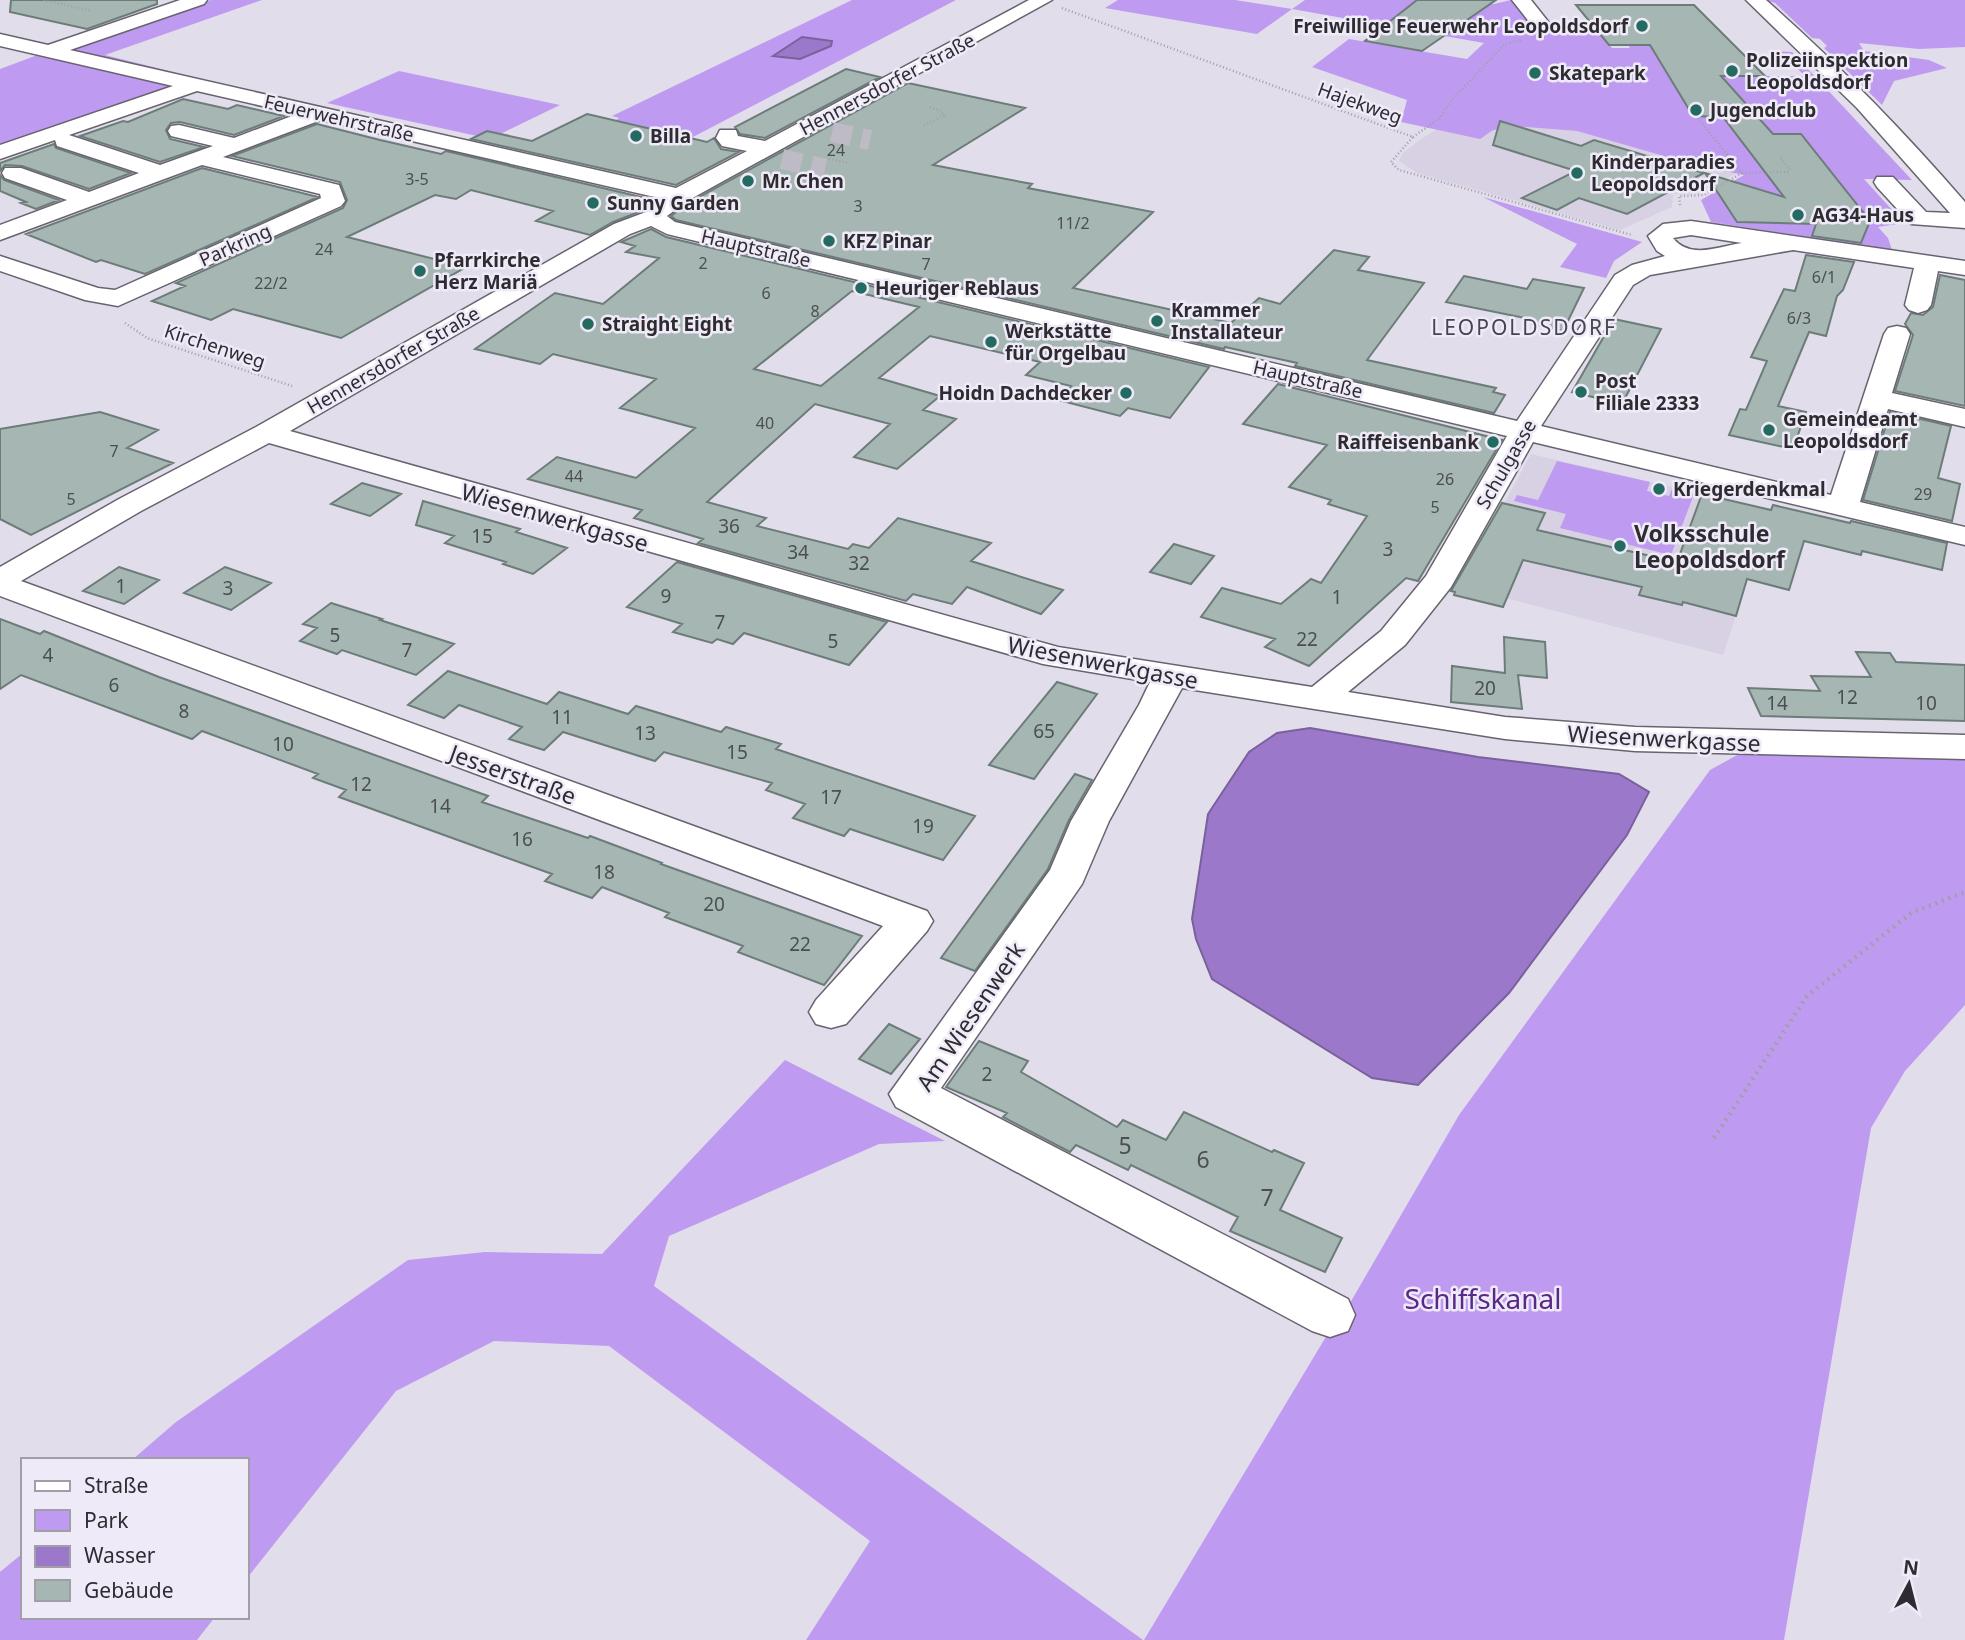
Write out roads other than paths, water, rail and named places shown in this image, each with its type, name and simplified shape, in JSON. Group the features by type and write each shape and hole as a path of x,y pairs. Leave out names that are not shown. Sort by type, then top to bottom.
{"street":[{"path":"50,51 195,0"},
{"name":"Hennersdorfer Straße","path":"0,582 130,505 266,433 622,229 654,217 663,206 679,196 817,131 1042,0"},
{"path":"1521,0 1541,24"},
{"path":"1755,0 1807,47 1911,152 1965,218"},
{"name":"Feuerwehrstraße","path":"0,40 679,196"},
{"path":"0,152 195,85"},
{"path":"0,233 320,113"},
{"path":"179,131 236,145"},
{"path":"728,135 730,141 769,154"},
{"path":"495,153 526,139"},
{"path":"65,141 161,173"},
{"name":"Parkring","path":"0,263 94,295 118,299 332,201 331,190 202,158"},
{"path":"13,173 90,200"},
{"path":"1885,182 1919,219 1965,218"},
{"name":"Hauptstraße","path":"654,217 667,227 678,230 1965,536"},
{"name":"Schulgasse","path":"1707,258 1671,250 1660,240 1660,236 1671,229 1691,228 1965,268"},
{"path":"1716,231 1731,240 1734,251"},
{"name":"Schulgasse","path":"1317,700 1393,638 1440,580 1524,431 1624,281 1641,270 1719,257 1734,251 1792,243"},
{"path":"1919,305 1928,262"},
{"path":"1843,506 1897,334"},
{"path":"1877,398 1965,418"},
{"name":"Wiesenwerkgasse","path":"266,433 1055,657 1505,728 1635,739 1965,747"},
{"name":"Jesserstraße","path":"0,582 912,921 831,1012"},
{"name":"Am Wiesenwerk","path":"1170,676 1157,705 1090,821 1068,874 912,1094 1330,1315"}],"water":[{"path":"802,37 832,41 831,46 800,59 773,56"},
{"path":"1310,728 1478,757 1619,774 1649,792 1627,835 1509,993 1418,1085 1372,1078 1212,979 1196,939 1192,919 1208,814 1249,752 1277,733"}],"tunnel":[{"path":"832,132 870,140"},
{"path":"782,159 825,169"}],"place":[{"name":"Freiwillige Feuerwehr Leopoldsdorf","path":"1642,26"},
{"name":"Polizeiinspektion Leopoldsdorf","path":"1732,71"},
{"name":"Skatepark","path":"1535,73"},
{"name":"Jugendclub","path":"1696,110"},
{"name":"Billa","path":"636,136"},
{"name":"Kinderparadies Leopoldsdorf","path":"1577,173"},
{"name":"Mr. Chen","path":"748,181"},
{"name":"Sunny Garden","path":"593,203"},
{"name":"AG34-Haus","path":"1798,215"},
{"name":"KFZ Pinar","path":"829,241"},
{"name":"Pfarrkirche Herz Mariä","path":"420,271"},
{"name":"Heuriger Reblaus","path":"861,288"},
{"name":"Krammer Installateur","path":"1157,321"},
{"name":"Straight Eight","path":"588,324"},
{"name":"Werkstätte für Orgelbau","path":"991,342"},
{"name":"Post Filiale 2333","path":"1581,392"},
{"name":"Hoidn Dachdecker","path":"1126,393"},
{"name":"Gemeindeamt Leopoldsdorf","path":"1769,430"},
{"name":"Raiffeisenbank","path":"1493,442"},
{"name":"Kriegerdenkmal","path":"1659,489"},
{"name":"Volksschule Leopoldsdorf","path":"1620,546"}],"district":[{"name":"LEOPOLDSDORF","path":"1524,327"}],"park label":[{"name":"Schiffskanal","path":"1483,1298"}]}
